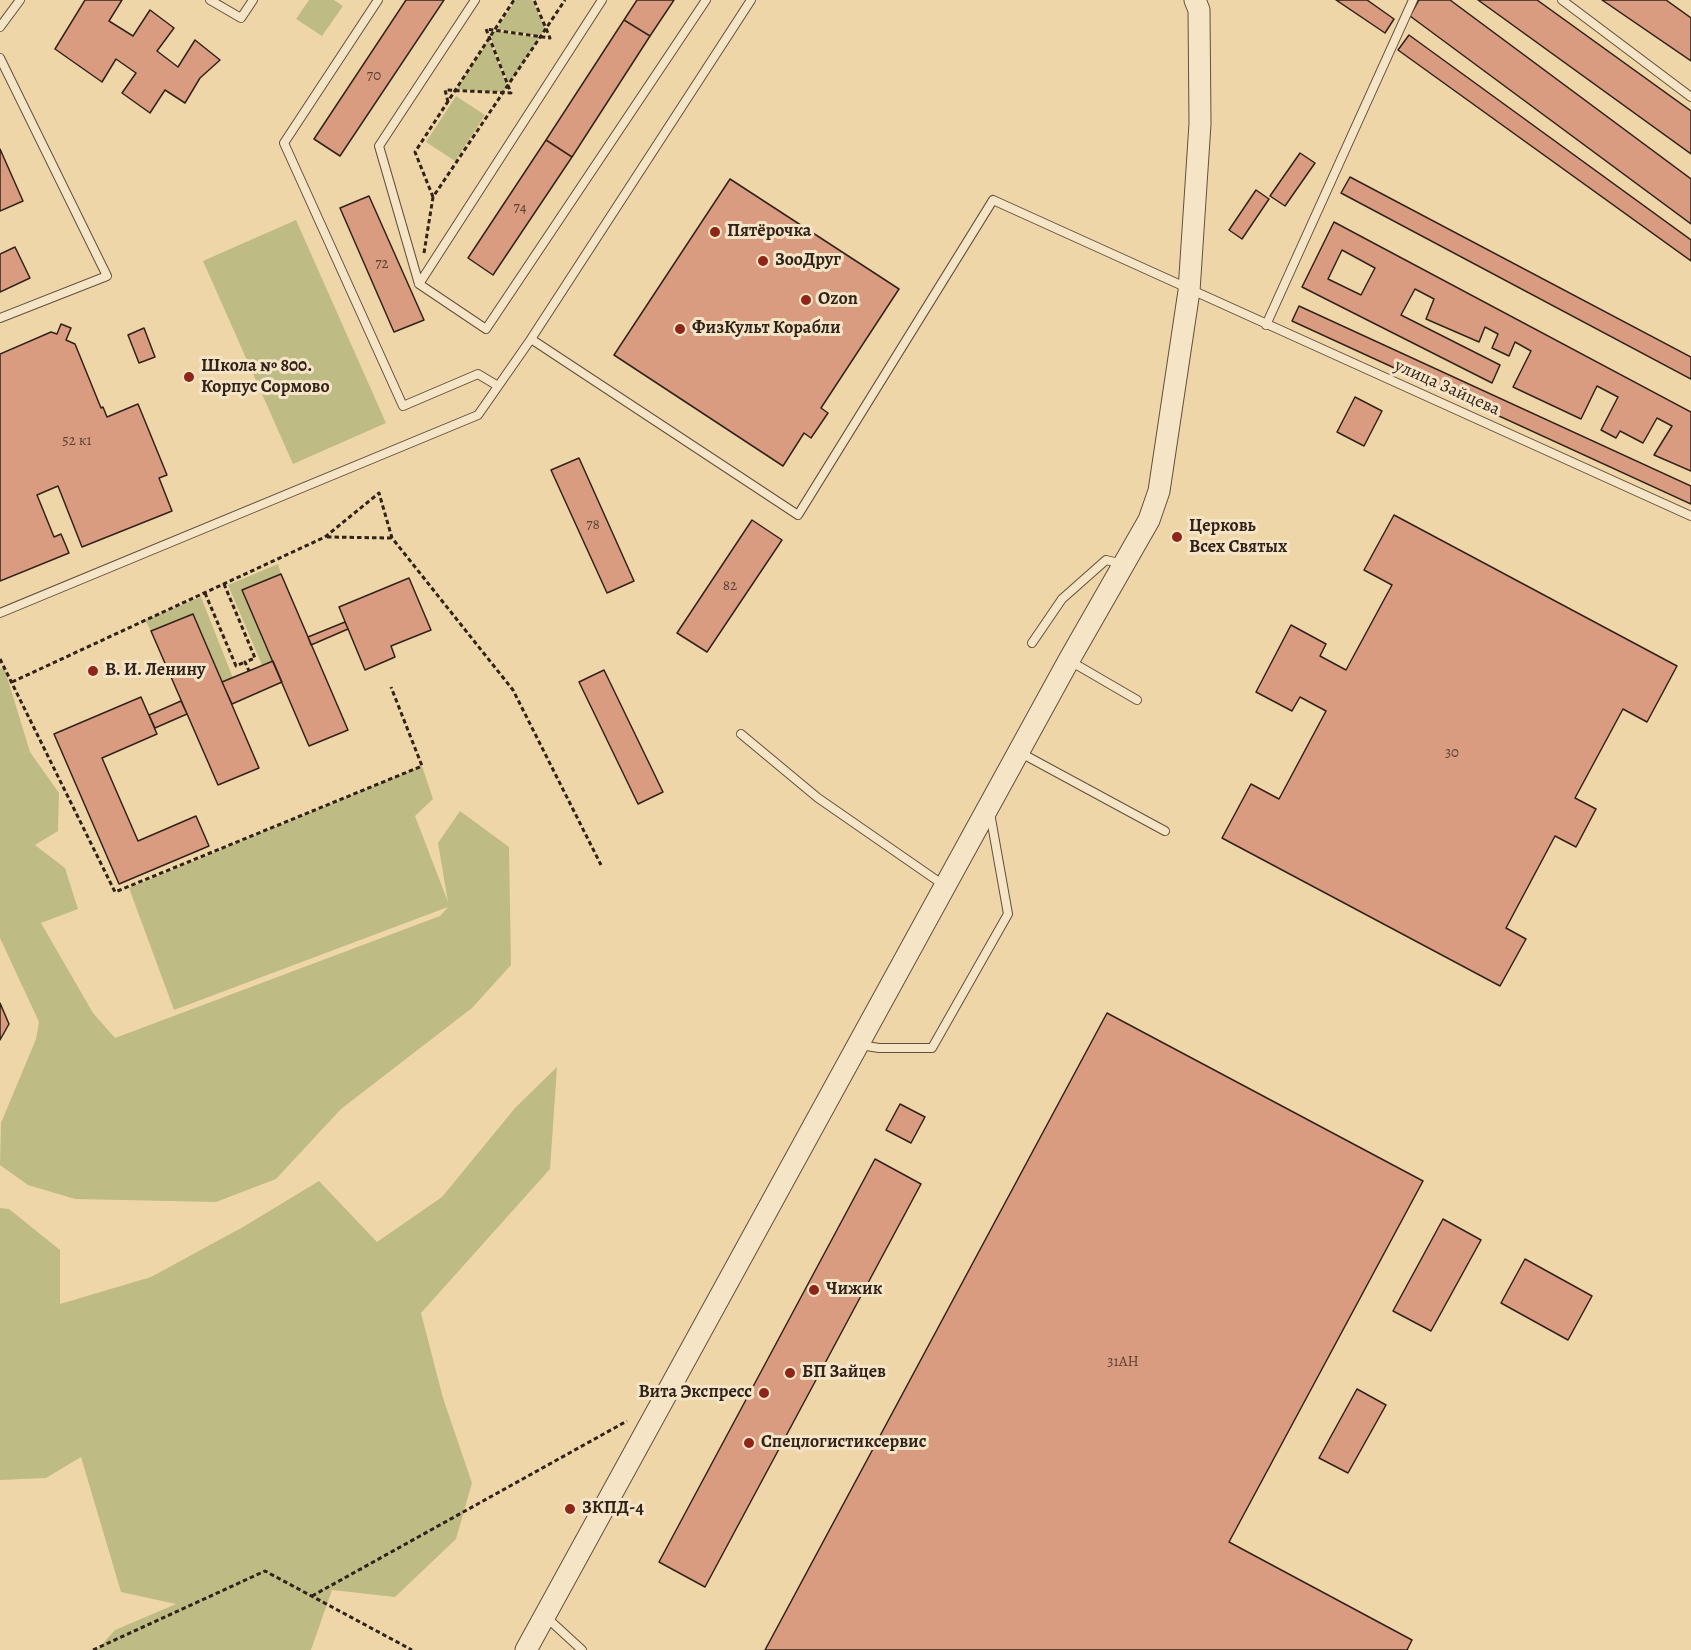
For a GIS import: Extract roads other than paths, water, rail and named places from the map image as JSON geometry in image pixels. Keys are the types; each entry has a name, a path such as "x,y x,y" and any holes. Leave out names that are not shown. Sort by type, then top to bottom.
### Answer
{"street":[{"path":"526,1650 1069,660 1149,520 1159,491 1189,291 1200,124 1199,10 1195,0"}],"lane":[{"path":"0,27 20,0"},
{"path":"210,0 241,18 253,0"},
{"path":"378,0 284,143 403,406 478,374 498,386"},
{"path":"475,0 379,146 419,284 486,329 706,0"},
{"path":"419,284 602,0"},
{"path":"0,613 436,435 478,415 531,339 751,0"},
{"path":"1266,325 1413,0"},
{"path":"1562,0 1691,96"},
{"path":"0,58 107,276 0,318"},
{"name":"улица Зайцева","path":"531,339 798,515 993,200 1189,291 1691,516"},
{"path":"1032,643 1062,599 1106,560 1124,564"},
{"path":"1069,660 1137,700"},
{"path":"741,734 818,798 945,886"},
{"path":"1019,752 1165,831"},
{"path":"860,1044 879,1048 932,1048 1008,914 989,807"},
{"path":"544,1616 582,1650"}],"place":[{"name":"Пятёрочка","path":"715,232"},
{"name":"ЗооДруг","path":"763,261"},
{"name":"Ozon","path":"806,300"},
{"name":"ФизКульт Корабли","path":"680,329"},
{"name":"Школа № 800. Корпус Сормово","path":"189,377"},
{"name":"Церковь Всех Святых","path":"1177,537"},
{"name":"В. И. Ленину","path":"93,671"},
{"name":"Чижик","path":"814,1290"},
{"name":"БП Зайцев","path":"790,1373"},
{"name":"Вита Экспресс","path":"764,1393"},
{"name":"Спецлогистиксервис","path":"749,1443"},
{"name":"ЗКПД-4","path":"570,1509"}]}
